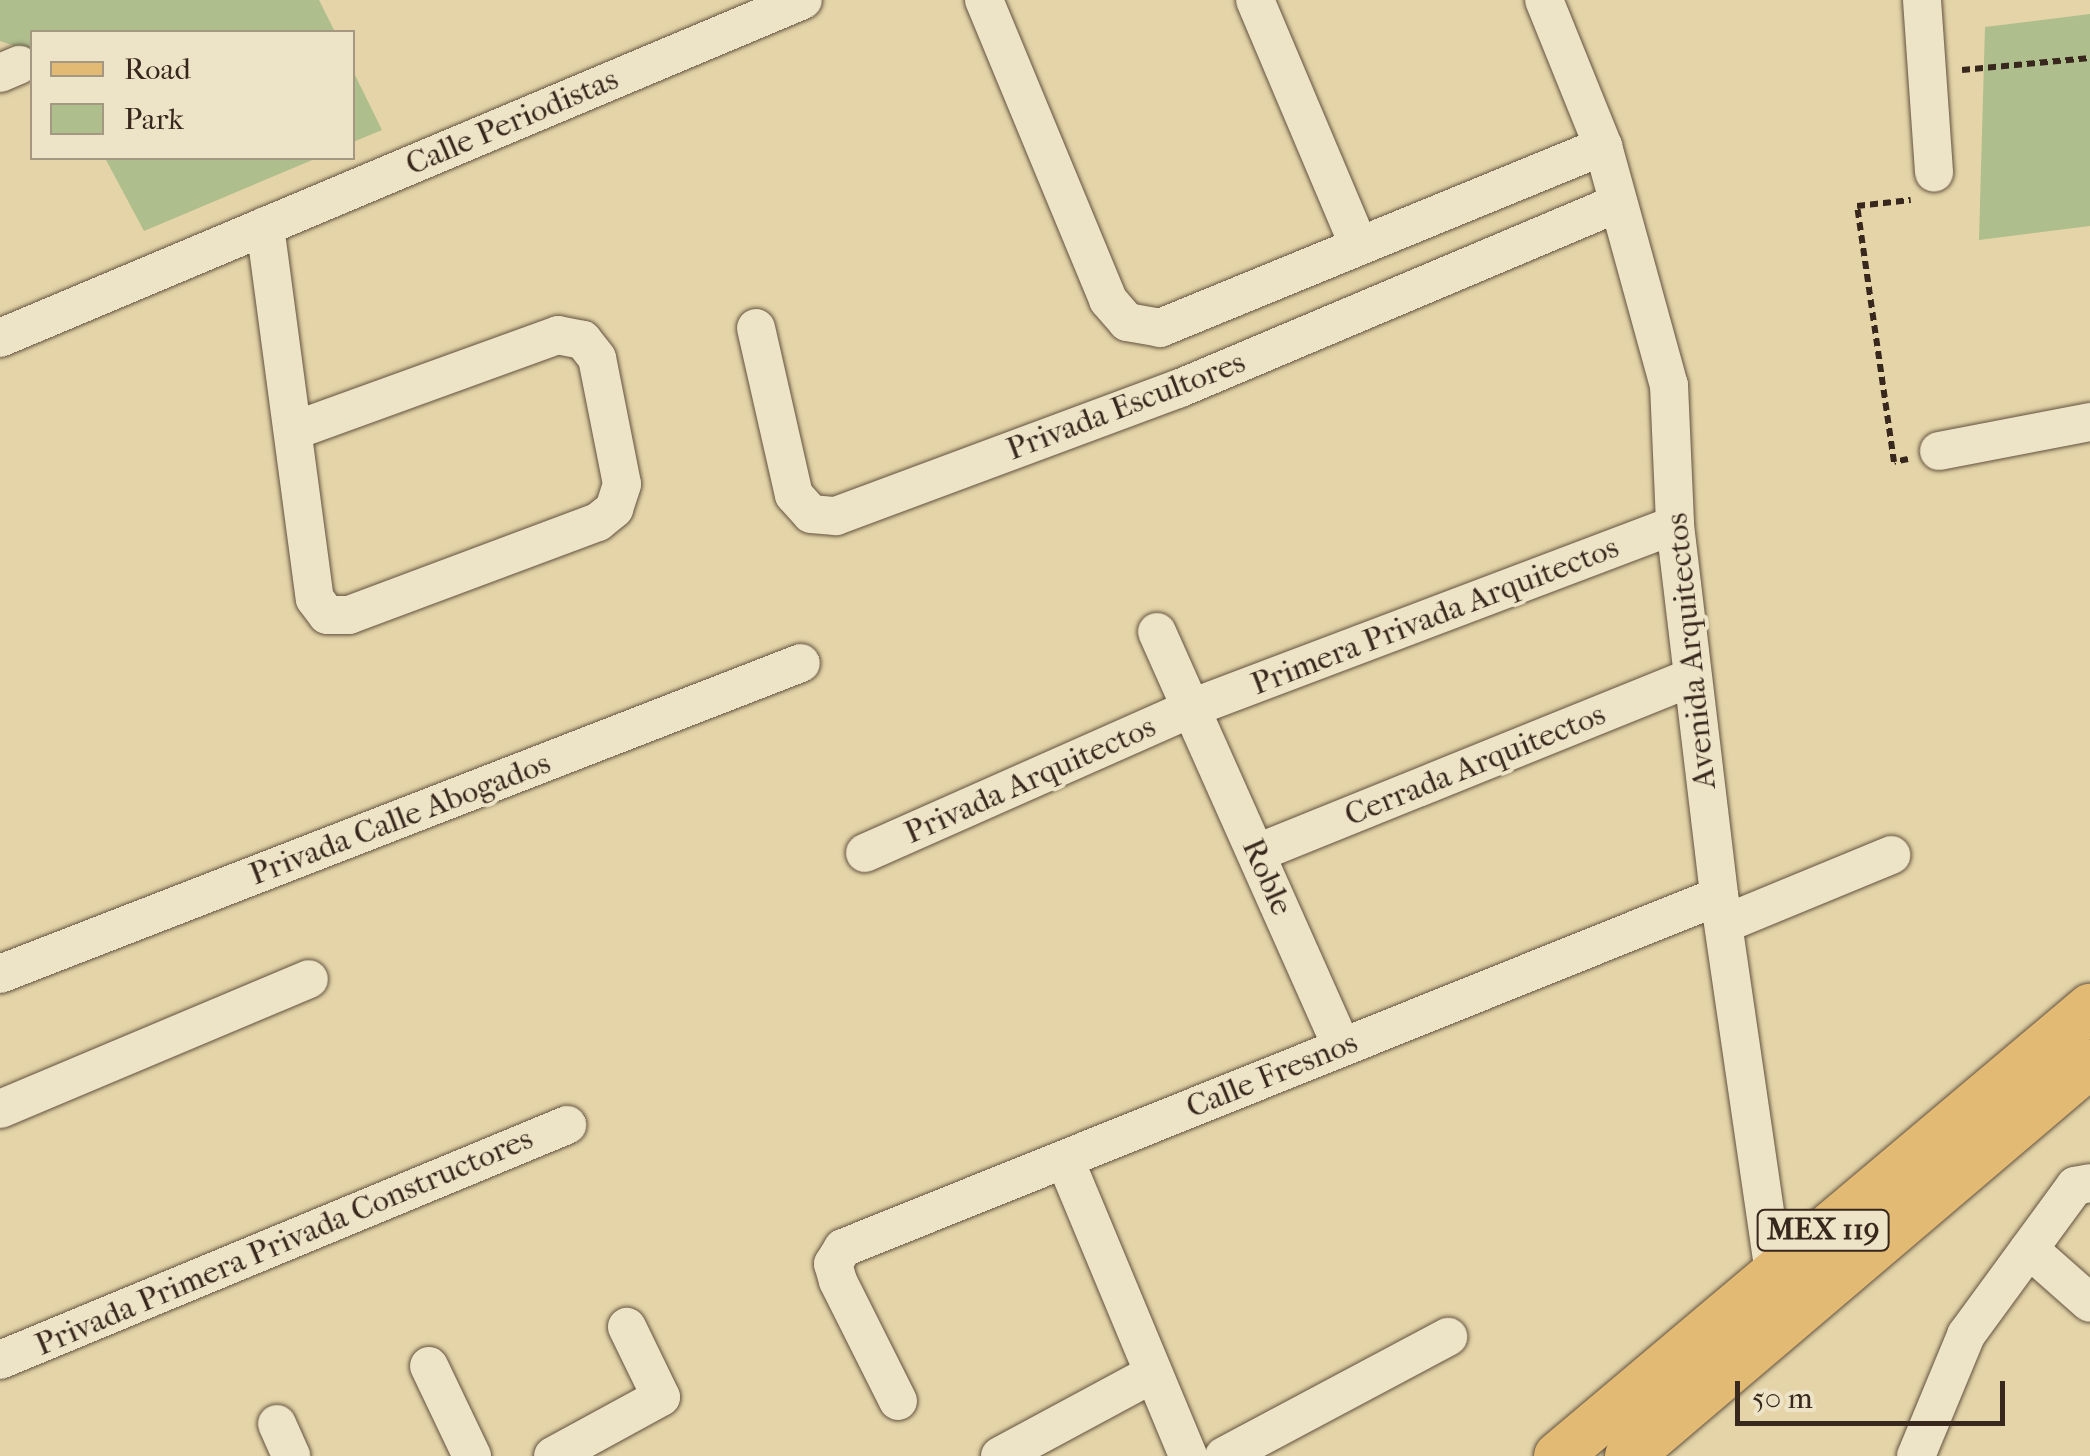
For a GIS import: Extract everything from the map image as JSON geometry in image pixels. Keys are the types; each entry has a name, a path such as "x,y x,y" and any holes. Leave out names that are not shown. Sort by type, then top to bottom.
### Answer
{"main road":[{"name":"MEX 119","path":"1629,1456 1785,1292 2090,1008"},
{"name":"MEX 119","path":"1558,1456 2090,1064"}],"street":[{"name":"Calle Periodistas","path":"0,338 803,0"},
{"name":"Privada Escultores","path":"984,0 1108,300 1127,322 1160,328 1603,146"},
{"path":"1256,0 1360,246"},
{"name":"Avenida Arquitectos","path":"1544,0 1603,146 1669,386 1675,525 1722,910 1785,1292"},
{"path":"1922,0 1925,187"},
{"name":"Privada Escultores","path":"756,328 794,495 811,514 836,516 1178,389 1618,203"},
{"path":"265,226 315,599 327,615 349,616 598,522 614,509 622,484 597,358 583,340 558,335 295,430"},
{"path":"1939,452 2090,422"},
{"name":"Primera Privada Arquitectos","path":"1194,706 1675,525"},
{"name":"Roble","path":"1157,632 1194,706 1342,1047"},
{"name":"Privada Calle Abogados","path":"0,974 801,663"},
{"name":"Cerrada Arquitectos","path":"1257,854 1693,677"},
{"name":"Privada Arquitectos","path":"865,853 1194,706"},
{"name":"Calle Fresnos","path":"898,1401 833,1264 843,1248 1342,1047 1722,910 1890,855"},
{"path":"0,1109 309,979"},
{"name":"Privada Primera Privada Constructores","path":"0,1360 567,1125"},
{"path":"1066,1160 1188,1456"},
{"path":"1916,1456 1966,1335 2075,1186 2090,1183"},
{"path":"2029,1249 2090,1303"},
{"path":"553,1456 661,1398 627,1327"},
{"path":"1224,1456 1448,1338"},
{"path":"429,1366 472,1456"},
{"path":"1000,1456 1152,1374"}],"path":[{"path":"1924,74 2090,58"},
{"path":"1894,462 1857,206 1925,187"}],"green space":[{"path":"0,0 319,0 334,30 30,30 30,51 0,41"},
{"path":"2090,14 2090,226 1979,240 1985,27"},
{"path":"355,75 382,130 355,141"},
{"path":"106,160 312,160 144,231"}]}
